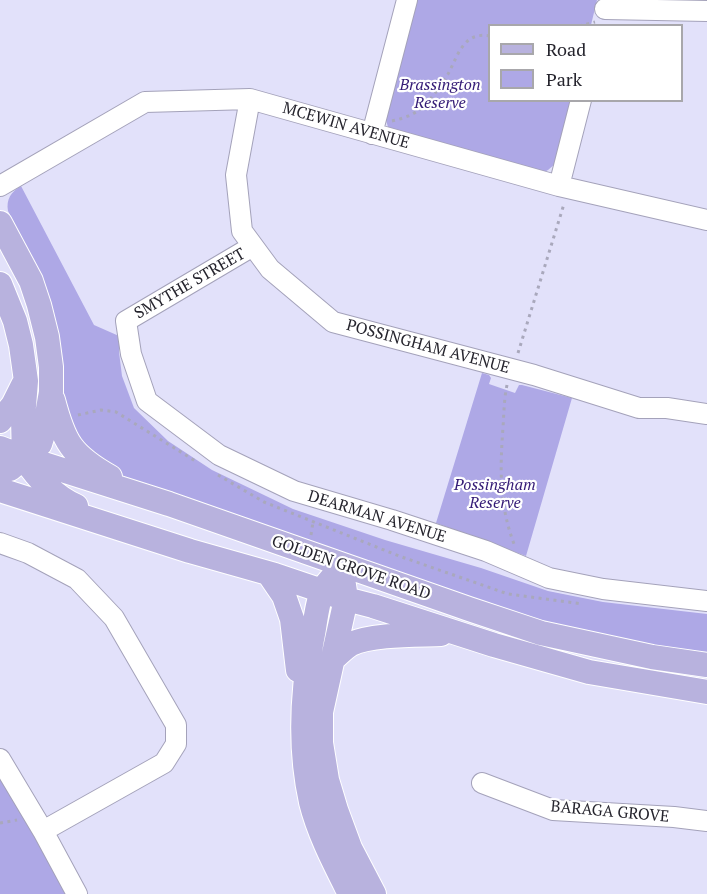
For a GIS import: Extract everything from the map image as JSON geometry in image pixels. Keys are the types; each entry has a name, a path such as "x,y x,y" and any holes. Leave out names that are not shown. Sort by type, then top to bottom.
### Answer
{"main road":[{"path":"0,224 31,281 47,337 51,367 51,392 40,444 10,469 0,470"},
{"path":"2,295 15,321 26,381 24,458 30,468 56,494 71,504 137,534"},
{"path":"0,421 13,405 26,381"},
{"path":"51,392 64,437 71,448 92,467 146,497"},
{"name":"GOLDEN GROVE ROAD","path":"0,448 541,633 652,657 707,665"},
{"name":"GOLDEN GROVE ROAD","path":"0,490 190,551 589,672 707,693"},
{"path":"341,565 322,591 306,676 303,744 311,803 325,841 350,894"},
{"path":"341,565 346,599 321,712 321,743 327,780 350,848 374,894"},
{"path":"269,574 284,596 292,619 303,711"},
{"path":"333,659 352,644 367,639 456,633"}],"street":[{"path":"374,126 407,0"},
{"path":"604,14 707,11"},
{"name":"MCEWIN AVENUE","path":"0,186 145,102 250,99 374,126 564,187 707,220"},
{"name":"POSSINGHAM AVENUE","path":"250,99 236,174 242,231 270,269 333,322 512,369 639,408 667,408 707,414"},
{"path":"564,187 581,102"},
{"name":"SMYTHE STREET","path":"126,321 253,246"},
{"name":"DEARMAN AVENUE","path":"126,321 131,354 147,401 219,455 294,491 486,551 549,578 603,589 707,601"},
{"path":"0,543 28,553 76,579 114,618 176,725 176,744 164,763 43,831"},
{"path":"0,759 77,894"},
{"name":"BARAGA GROVE","path":"482,783 553,810 674,817 707,822"}],"path":[{"path":"584,24 604,14"},
{"path":"374,126 412,116 425,106 449,72 460,48 471,38 488,36"},
{"path":"515,547 502,502 503,408 564,187"},
{"path":"311,537 313,522"}],"green space":[{"name":"Brassington Reserve","path":"414,0 597,0 591,24 488,24 488,102 572,102 555,164 541,174 395,133 388,127 385,117"},
{"path":"21,186 94,325 119,336 122,376 134,408 168,441 212,470 293,509 385,540 481,568 548,591 603,602 707,614 707,657 546,625 158,492 95,467 63,418 58,332 53,310 27,248 8,211 10,196"},
{"name":"Possingham Reserve","path":"482,373 491,378 489,384 515,393 519,385 522,385 572,398 526,556 436,523"},
{"path":"0,760 76,894 0,894"}]}
